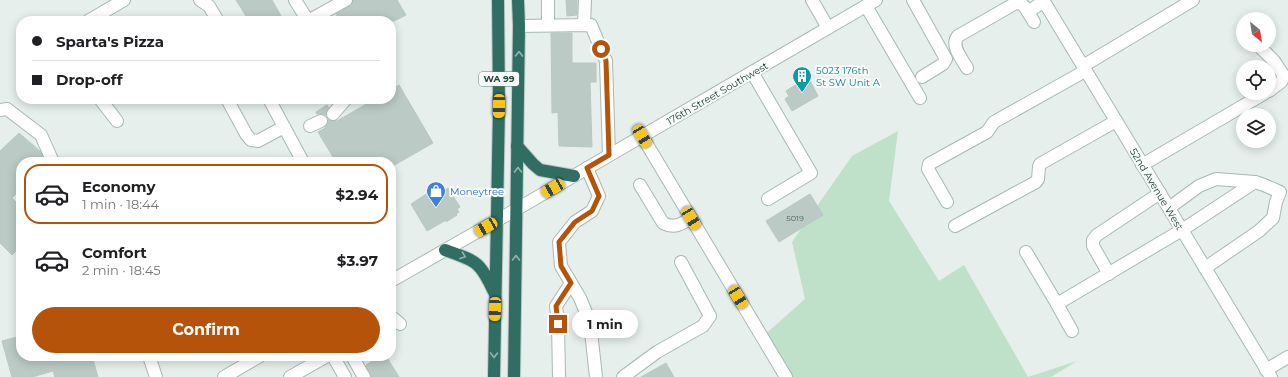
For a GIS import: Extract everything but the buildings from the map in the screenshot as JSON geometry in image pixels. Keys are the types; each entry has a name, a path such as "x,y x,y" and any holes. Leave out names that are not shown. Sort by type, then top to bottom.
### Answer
{"highway":[{"name":"WA 99","path":"494,377 499,106 498,0"},
{"name":"WA 99","path":"514,377 518,146 518,0"},
{"path":"518,146 540,170 574,176"},
{"path":"445,250 469,258 479,266 486,274 496,297"}],"street":[{"path":"97,16 124,0"},
{"path":"200,0 209,6 215,16"},
{"path":"295,0 305,16"},
{"path":"317,16 346,0"},
{"path":"548,0 548,24"},
{"path":"584,25 585,0"},
{"path":"812,0 828,28"},
{"name":"176th Street Southwest","path":"396,277 517,209 876,0"},
{"path":"913,0 946,59 943,64 922,77"},
{"path":"947,202 928,169 929,164 987,132 994,122 1193,0"},
{"path":"1028,12 1043,1"},
{"name":"52nd Avenue West","path":"1043,1 1268,373"},
{"path":"967,68 954,45 958,36 1018,3 1023,4 1034,22"},
{"path":"866,6 920,98"},
{"path":"519,26 548,24 591,25 606,61 609,155"},
{"path":"1265,52 1273,60"},
{"path":"1276,64 1284,76 1281,82 1276,85"},
{"path":"752,72 811,173 768,199"},
{"path":"1142,165 1253,100"},
{"path":"104,104 117,121"},
{"path":"229,104 251,140 258,141 284,127"},
{"path":"272,104 300,157"},
{"path":"332,114 341,104"},
{"path":"0,110 7,109 41,135 51,157"},
{"path":"955,226 1036,182 1038,179 1040,164 1116,121"},
{"path":"642,136 786,377"},
{"path":"587,168 599,196 592,211 575,222 559,242 561,266 580,298 590,322 596,377"},
{"path":"1169,208 1199,186 1216,179 1255,182 1284,189 1276,202 1273,218 1259,232 1205,268"},
{"path":"1057,304 1182,230 1255,182"},
{"path":"640,185 663,223 669,226 676,226 691,218"},
{"path":"1109,274 1093,246 1092,240 1097,235 1160,194"},
{"path":"1026,252 1072,331"},
{"path":"623,377 657,352 703,326 710,316 681,262"},
{"path":"558,377 558,324 556,306 571,283"},
{"path":"1268,373 1288,357"},
{"path":"151,361 156,377"},
{"path":"224,377 251,361"},
{"path":"290,377 318,361"},
{"path":"336,361 345,377"},
{"path":"355,361 364,377"}],"green space":[{"path":"898,131 889,201 939,281 964,265 1028,377 789,377 762,337 805,299 792,242 852,156"},
{"path":"1077,361 1051,377 1028,377"}],"place":[{"name":"5023 176th St SW Unit A","path":"802,93"},
{"name":"Moneytree","path":"436,208"}],"route":[{"path":"558,324 556,306 571,283 561,266 559,242 575,222 592,211 599,196 587,168 609,155 606,61 601,49"}]}
